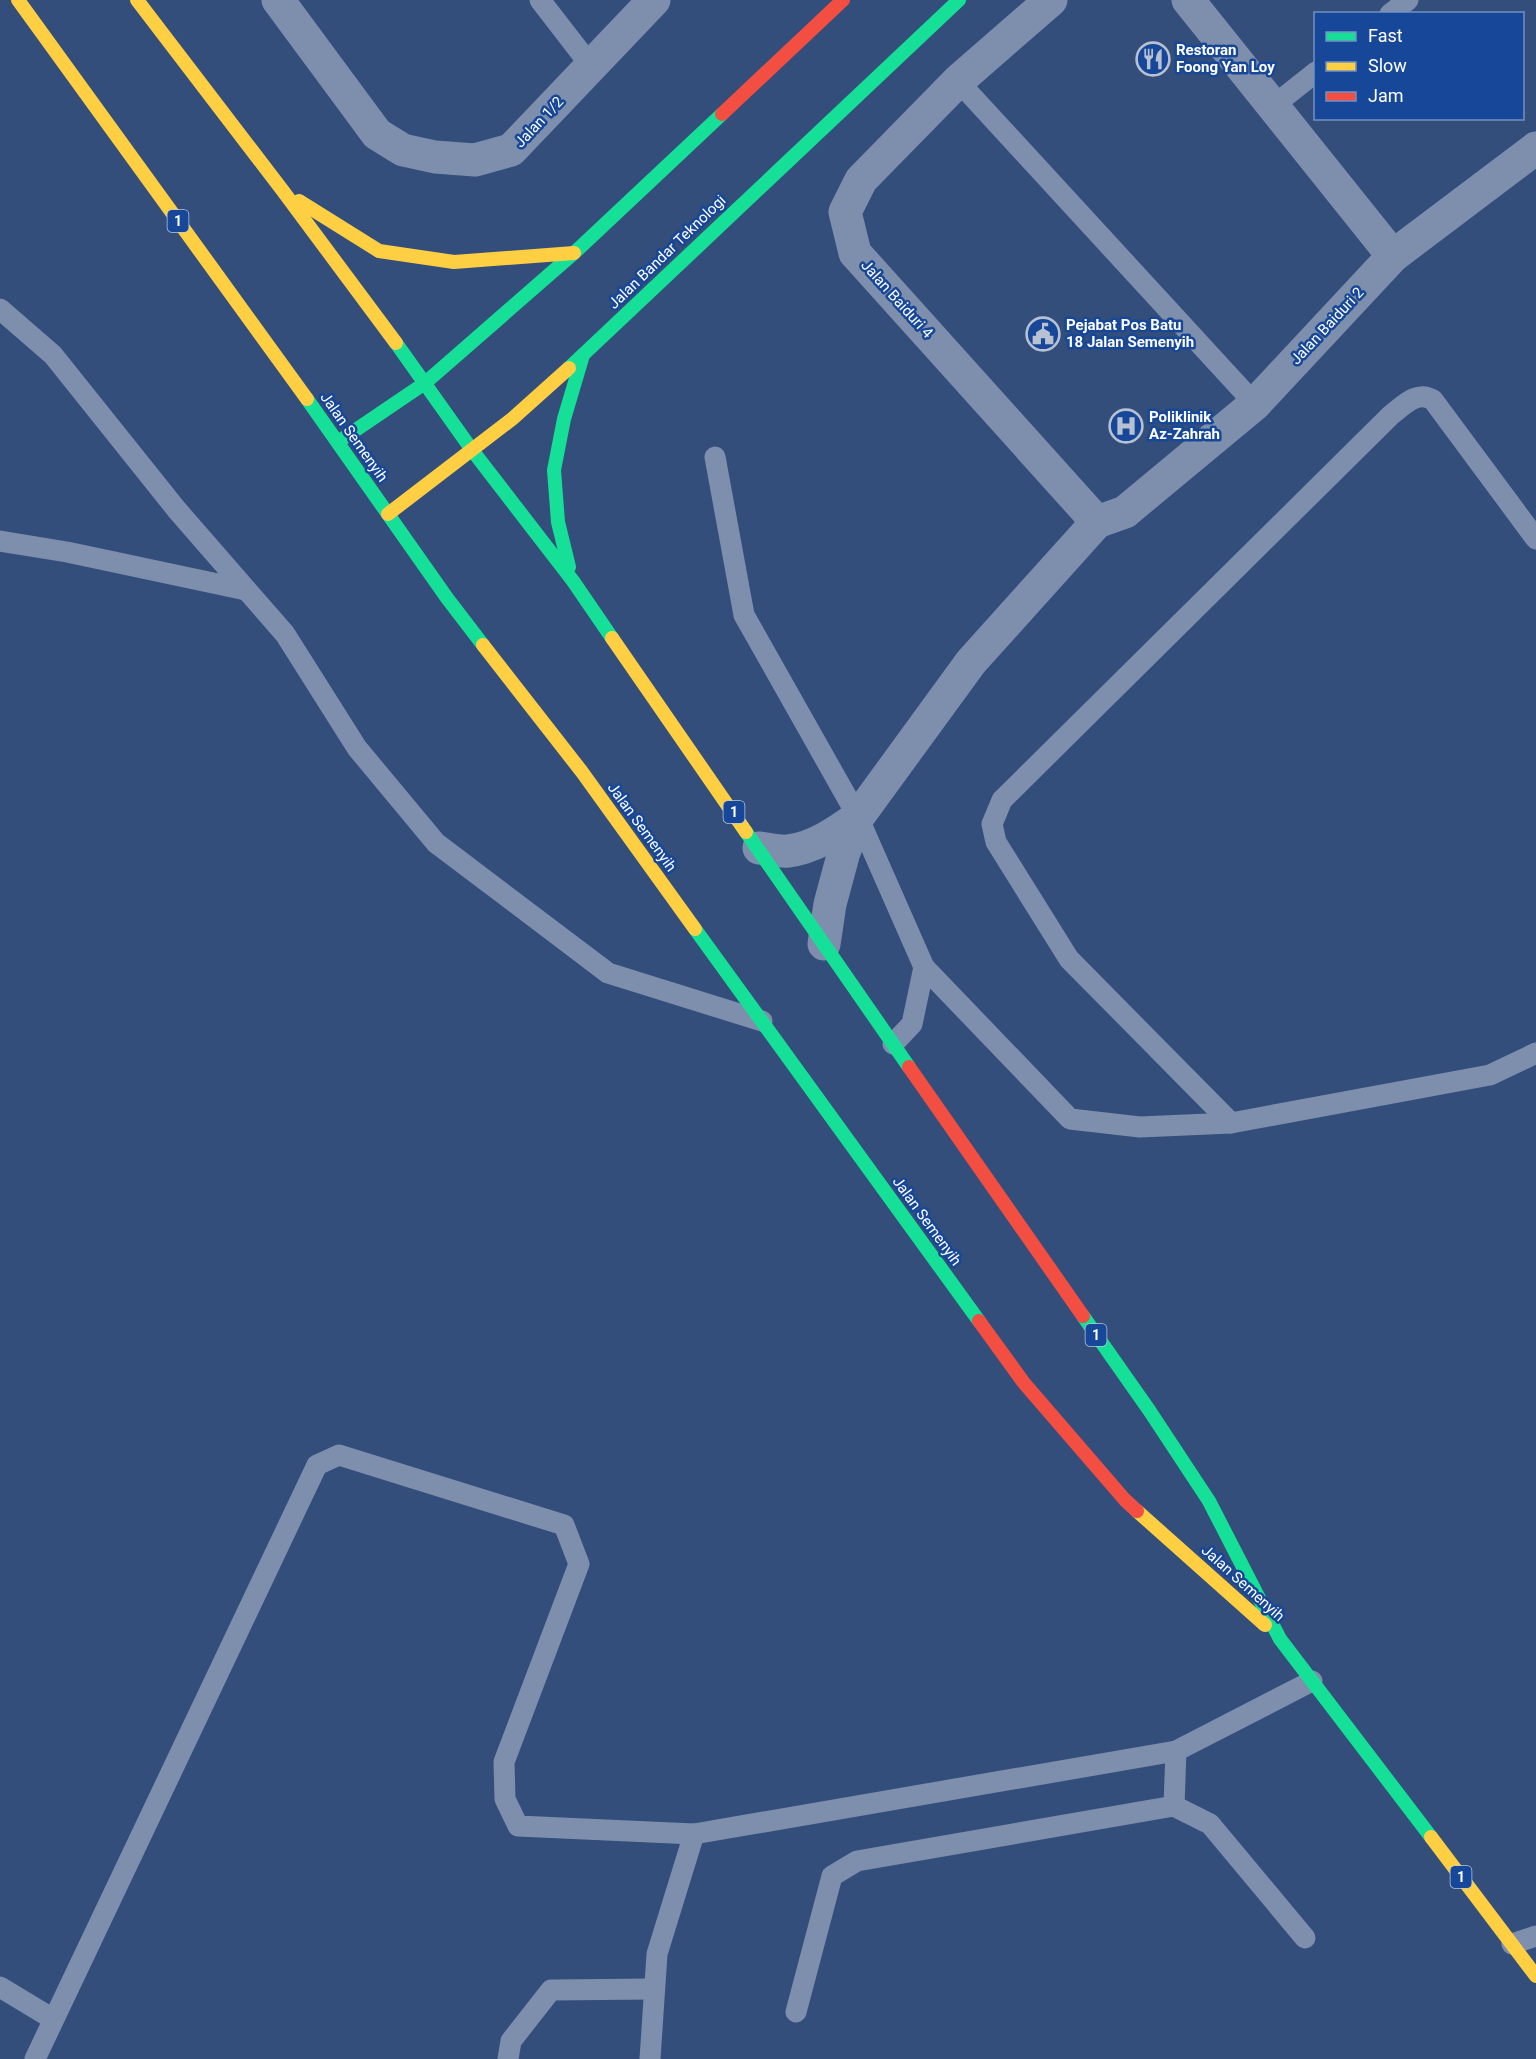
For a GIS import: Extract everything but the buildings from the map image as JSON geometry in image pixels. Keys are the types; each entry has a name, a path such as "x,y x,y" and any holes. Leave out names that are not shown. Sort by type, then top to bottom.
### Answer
{"main road":[{"name":"Jalan Semenyih","path":"18,0 338,442 447,598 582,772 1024,1383 1125,1500 1280,1639"},
{"name":"Jalan Semenyih","path":"137,0 283,190 472,450 573,581 1149,1410 1209,1501 1280,1639 1536,1976"},
{"path":"338,442 425,384 574,253 843,0"},
{"name":"Jalan Bandar Teknologi","path":"388,514 512,419 583,355 959,0"},
{"path":"283,190 379,251 454,262 574,253"},
{"path":"573,581 558,522 554,470 564,419 583,355"}],"street":[{"name":"Jalan 1/2","path":"278,0 377,134 403,150 435,157 475,160 512,150 654,0"},
{"name":"Jalan Baiduri 4","path":"1051,0 958,81 861,180 845,212 855,253 1111,517"},
{"path":"1188,0 1393,256"},
{"name":"Jalan Baiduri 2","path":"858,817 971,662 1111,517 1255,404 1393,256 1536,148"},
{"path":"759,848 787,851 813,844 834,834 858,817"},
{"path":"824,944 830,904 844,852 858,817"}],"lane":[{"path":"540,0 591,66"},
{"path":"1393,12 1408,0"},
{"path":"1273,106 1314,74"},
{"path":"958,81 1255,404"},
{"path":"0,309 53,355 177,510 285,634 357,748 436,843 608,973 762,1021"},
{"path":"1231,1123 1069,959 996,842 992,824 1002,800 1391,415 1415,397 1426,396 1433,400 1536,539"},
{"path":"715,457 744,615 858,817 924,967 1071,1119 1140,1127 1231,1123 1490,1075 1536,1053"},
{"path":"0,541 79,554 246,590"},
{"path":"893,1044 912,1024 924,967"},
{"path":"35,2059 317,1465 339,1455 564,1525 579,1564 504,1762 505,1799 518,1826 694,1834 1176,1751 1312,1681"},
{"path":"1174,1806 1176,1751"},
{"path":"796,2012 832,1876 857,1861 1174,1806 1210,1824 1305,1938"},
{"path":"650,2059 657,1954 694,1834"},
{"path":"1512,1944 1536,1936"},
{"path":"0,1987 53,2019"},
{"path":"508,2059 511,2041 551,1990 653,1989"}],"traffic: fast":[{"path":"569,368 959,0"},
{"path":"338,442 425,383 574,253 722,114"},
{"path":"396,343 472,450 573,581 612,638"},
{"path":"569,567 558,522 554,470 564,419 583,355"},
{"path":"307,399 447,598 483,645"},
{"path":"746,832 909,1067"},
{"path":"695,929 979,1321"},
{"path":"1083,1316 1209,1501 1280,1639 1431,1837"}],"traffic: slow":[{"path":"18,0 307,399"},
{"path":"137,0 396,343"},
{"path":"299,201 379,251 454,262 574,253"},
{"path":"388,514 512,419 569,368"},
{"path":"612,638 746,832"},
{"path":"483,645 582,772 695,929"},
{"path":"1137,1511 1265,1625"},
{"path":"1431,1837 1536,1976"}],"traffic: jam":[{"path":"722,114 843,0"},
{"path":"909,1067 1083,1316"},
{"path":"979,1321 1024,1383 1137,1511"}],"place":[{"name":"Restoran Foong Yan Loy","path":"1153,59"},
{"name":"Pejabat Pos Batu 18 Jalan Semenyih","path":"1043,334"},
{"name":"Poliklinik Az-Zahrah","path":"1126,426"}]}
